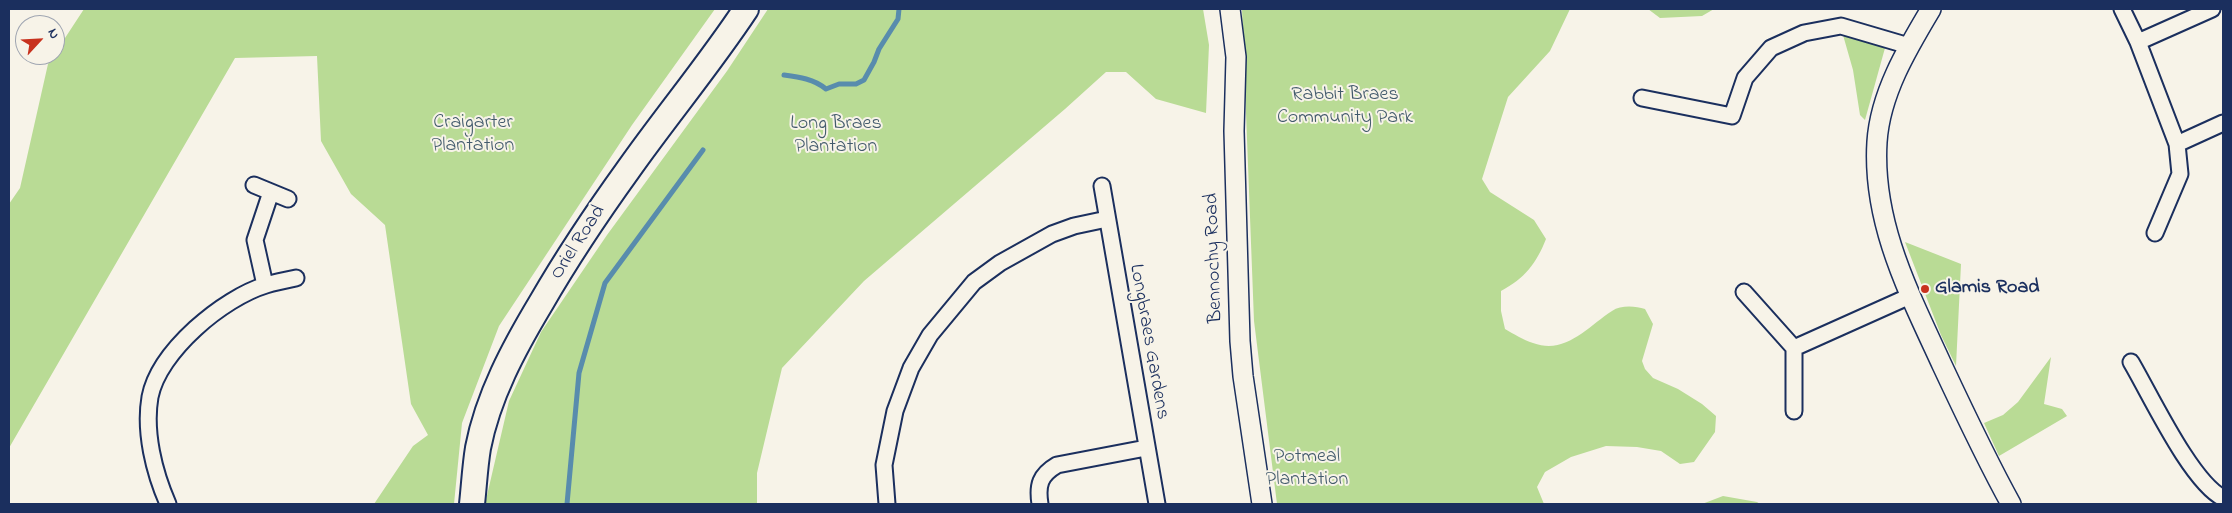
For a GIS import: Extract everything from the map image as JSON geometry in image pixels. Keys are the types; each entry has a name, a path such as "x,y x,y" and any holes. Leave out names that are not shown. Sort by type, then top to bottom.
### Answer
{"main road":[{"name":"Oriel Road","path":"472,504 478,448 489,409 525,327 622,178 705,69 746,9"}],"street":[{"name":"Bennochy Road","path":"1230,9 1236,57 1234,141 1240,341 1243,376 1262,504"},
{"path":"1931,9 1909,46 1885,103 1877,148 1884,227 1910,296 1983,451 2011,504"},
{"path":"2122,9 2138,42 2177,144 2180,174 2155,233"},
{"path":"2138,42 2212,9"},
{"path":"1642,98 1732,116 1745,78 1771,48 1804,33 1841,26 1909,46"},
{"path":"2177,144 2223,123"},
{"path":"254,186 288,199"},
{"name":"Longbraes Gardens","path":"1102,186 1157,504"},
{"path":"265,285 255,240 271,192"},
{"path":"887,504 884,465 895,411 911,368 930,335 974,282 1000,263 1052,234 1074,226 1107,219"},
{"path":"168,504 157,480 149,435 150,396 165,361 203,321 265,285 296,278"},
{"path":"1744,292 1794,348 1794,411"},
{"path":"1794,348 1910,296"},
{"path":"2131,362 2193,470 2213,493 2223,498"},
{"path":"1040,504 1038,490 1045,472 1057,465 1146,448"}],"green space":[{"name":"Craigarter Plantation","path":"84,9 715,9 632,125 499,326 462,423 454,504 374,504 413,446 428,435 411,404 385,225 351,194 321,141 317,56 235,58 9,448 9,204 20,188 48,65 65,65 65,38"},
{"name":"Long Braes Plantation","path":"768,9 1203,9 1209,45 1206,113 1156,99 1126,72 1106,72 864,281 782,368 757,473 757,504 485,504 509,401 541,332 607,235 727,71"},
{"path":"1242,9 1570,9 1550,51 1508,97 1482,179 1490,192 1534,220 1546,239 1529,270 1517,281 1501,291 1501,311 1505,329 1533,343 1545,346 1556,345 1575,338 1616,309 1637,307 1645,309 1653,324 1642,361 1645,369 1653,378 1678,389 1702,404 1716,416 1715,432 1694,462 1680,464 1661,451 1637,447 1606,446 1571,457 1545,472 1537,487 1544,504 1277,504 1254,321"},
{"path":"1648,9 1714,9 1702,16 1660,18"},
{"path":"1843,35 1870,40 1885,48 1865,120 1860,115 1853,70"},
{"path":"1905,242 1961,264 1956,366 1941,335"},
{"path":"2051,357 2044,404 2062,409 2067,416 1999,456 1984,423 2003,415 2018,402"},
{"path":"1723,496 1757,502 1760,504 1702,504"}],"waterway":[{"path":"784,75 811,81 826,89 839,84 856,84 864,80 879,49 898,19 899,9"},
{"path":"567,504 579,373 605,283 703,150"}],"place":[{"name":"Glamis Road","path":"1925,289"}],"park label":[{"name":"Rabbit Braes Community Park","path":"1345,108"},
{"name":"Potmeal Plantation","path":"1307,470"}]}
